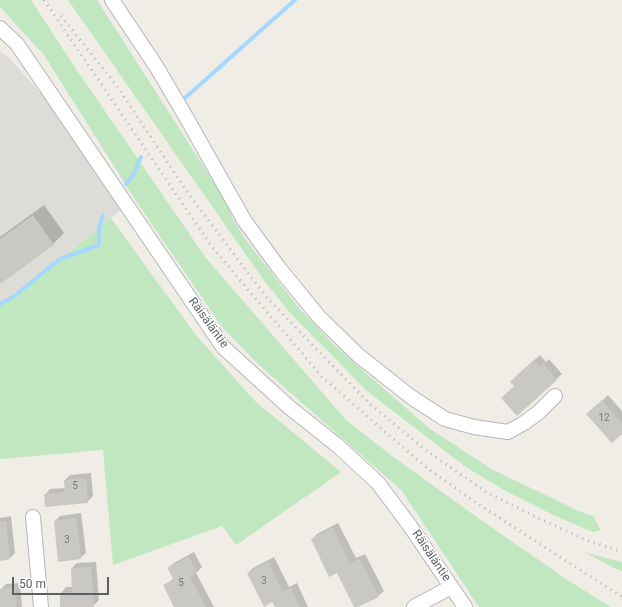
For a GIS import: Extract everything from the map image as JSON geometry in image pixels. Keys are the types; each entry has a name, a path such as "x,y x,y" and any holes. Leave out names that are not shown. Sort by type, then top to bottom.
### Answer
{"street":[{"path":"112,0 156,66 244,220 279,268 319,317 358,355 411,397 445,419 474,427 508,432 539,412 555,396"},
{"name":"Räisäläntie","path":"0,28 17,44 224,347 289,407 338,446 378,482 465,607"},
{"path":"34,517 41,607"},
{"path":"414,607 451,587"}],"shaded area":[{"path":"0,51 8,57 85,142 127,205 13,297 0,304"}],"green space":[{"path":"0,0 31,0 76,69 206,258 346,420 392,456 478,518 569,581 611,607 479,607 402,491 259,365 222,327 134,198 44,55 0,7"},
{"path":"68,0 97,0 230,208 232,217 245,239 298,307 334,345 430,429 493,470 581,512 593,516 601,530 593,532 553,515 506,491 467,468 367,391 292,315 265,282"},
{"path":"111,218 195,334 256,402 341,472 236,545 222,526 113,565 103,450 0,459 0,304 13,297"},
{"path":"584,552 622,562 622,572"}],"building":[{"path":"33,215 54,245 0,284 0,239"},
{"path":"534,360 540,366 543,364 557,380 517,416 501,398 514,386 510,382"},
{"path":"602,400 622,423 622,434 612,443 586,414"},
{"path":"86,478 88,503 45,507 44,494 65,492 64,480"},
{"path":"76,518 81,559 58,562 54,521"},
{"path":"6,521 10,559 0,561 0,522"},
{"path":"333,528 350,563 360,559 379,597 358,607 354,607 337,573 329,577 311,539"},
{"path":"189,557 197,573 190,577 206,607 174,607 163,585 174,580 167,568"},
{"path":"268,562 283,592 291,588 300,607 275,607 272,602 264,607 247,573"},
{"path":"91,567 94,607 60,607 60,593 72,592 71,568"},
{"path":"15,588 16,607 0,607 0,589"}],"waterway":[{"path":"185,98 295,0"},
{"path":"126,184 133,175 141,157"},
{"path":"0,304 13,297 60,259 99,245 99,228 103,215"}],"railway":[{"path":"44,0 212,247 322,377 427,468 475,502 622,597"},
{"path":"61,16 117,86 190,196 267,298 369,403 424,449 486,492 584,539 622,552"}]}
